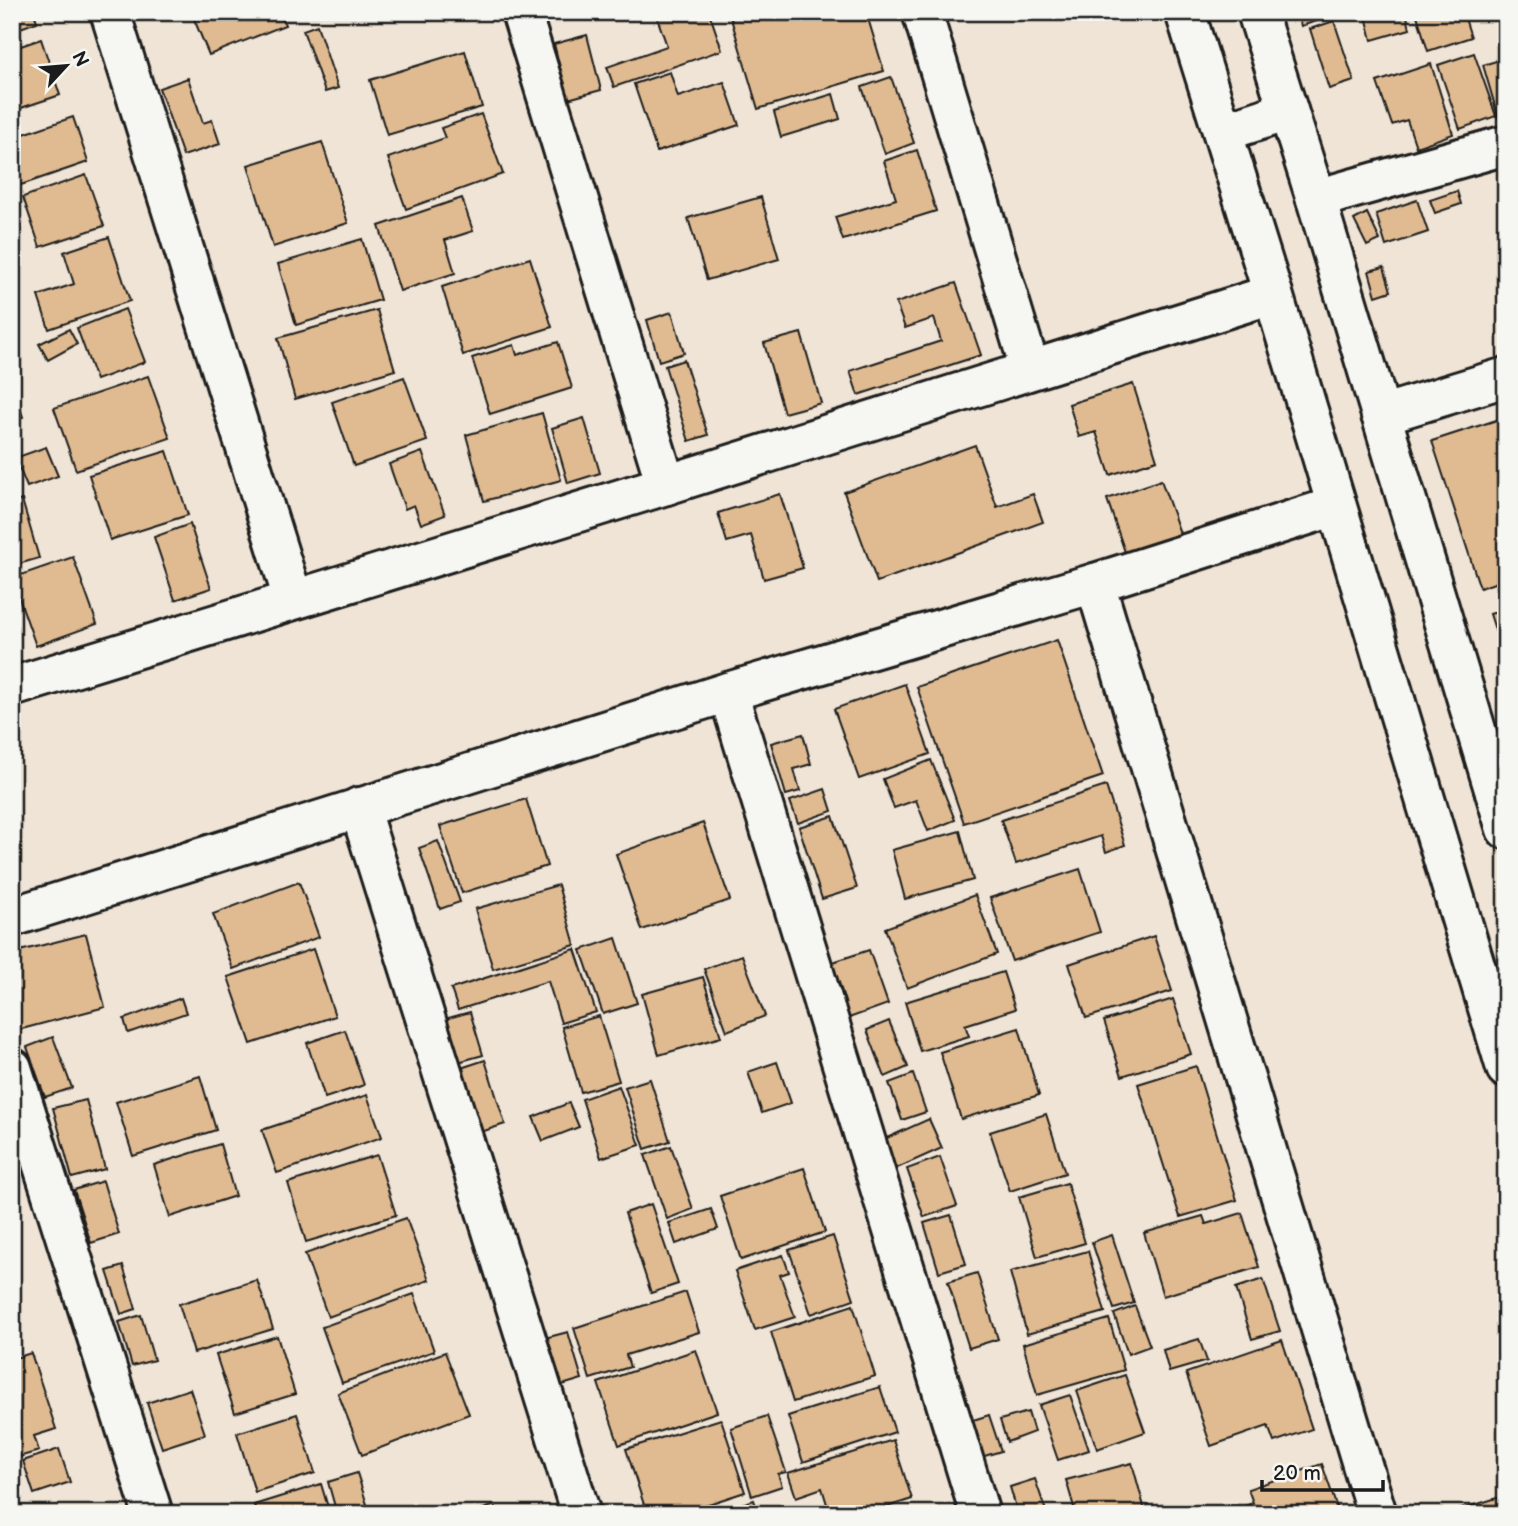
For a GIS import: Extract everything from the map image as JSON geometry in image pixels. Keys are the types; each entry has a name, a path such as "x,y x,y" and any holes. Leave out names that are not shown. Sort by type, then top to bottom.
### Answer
{"street":[{"path":"110,12 293,599"},
{"path":"521,12 666,485"},
{"path":"922,12 1030,369"},
{"path":"1185,12 1273,294 1506,1068"},
{"path":"1257,12 1506,829"},
{"path":"1223,132 1288,111"},
{"path":"1316,199 1506,145"},
{"path":"12,687 1273,294"},
{"path":"1381,415 1506,377"},
{"path":"12,917 729,692 1095,583 1336,506"},
{"path":"1095,583 1377,1514"},
{"path":"729,692 980,1514"},
{"path":"359,807 580,1514"},
{"path":"12,1068 153,1514"}],"building":[{"path":"12,12 34,12 37,22 12,31"},
{"path":"191,12 280,12 285,25 209,55"},
{"path":"655,12 709,12 722,50 614,87 607,67 667,46"},
{"path":"729,12 866,12 884,71 758,109"},
{"path":"1297,12 1335,12 1336,15 1301,26"},
{"path":"1365,12 1406,12 1410,29 1372,40"},
{"path":"1416,12 1463,12 1471,37 1428,51"},
{"path":"1334,21 1354,81 1329,89 1310,29"},
{"path":"317,25 338,88 325,92 303,30"},
{"path":"587,35 601,90 568,99 554,44"},
{"path":"41,39 60,95 12,111 12,49"},
{"path":"465,51 482,107 387,135 370,80"},
{"path":"1474,53 1496,116 1460,129 1438,65"},
{"path":"1506,58 1506,122 1500,123 1483,65"},
{"path":"1431,64 1453,134 1416,147 1407,120 1392,125 1377,82"},
{"path":"670,72 678,97 724,82 739,125 657,152 634,84"},
{"path":"891,77 914,143 885,154 862,87"},
{"path":"188,78 203,123 212,120 220,144 183,156 159,88"},
{"path":"833,94 840,119 781,137 774,112"},
{"path":"481,114 503,174 406,209 388,158 445,138 441,128"},
{"path":"73,117 88,162 12,188 12,138"},
{"path":"322,142 348,223 273,247 248,165"},
{"path":"917,150 936,211 843,240 835,217 896,199 884,161"},
{"path":"86,175 104,226 40,247 23,197"},
{"path":"1457,191 1461,204 1435,213 1430,200"},
{"path":"761,197 779,259 707,280 688,218"},
{"path":"462,198 473,231 445,240 455,273 400,291 379,226"},
{"path":"1417,200 1428,232 1386,246 1376,214"},
{"path":"1367,213 1380,240 1367,246 1354,220"},
{"path":"109,237 130,301 49,329 38,296 74,284 64,252"},
{"path":"362,239 380,300 296,325 278,264"},
{"path":"530,258 552,327 463,355 442,287"},
{"path":"1384,267 1391,291 1376,296 1369,271"},
{"path":"956,283 981,355 858,395 850,371 941,341 934,318 905,328 896,303"},
{"path":"125,309 145,362 96,380 77,328"},
{"path":"377,310 395,370 295,399 278,338"},
{"path":"672,312 684,353 659,361 647,320"},
{"path":"69,329 77,344 48,360 39,344"},
{"path":"801,333 821,403 784,413 764,343"},
{"path":"558,342 572,388 490,414 472,358 514,345 517,355"},
{"path":"684,360 708,435 689,441 665,366"},
{"path":"148,376 170,438 76,470 54,408"},
{"path":"404,377 427,441 354,466 332,402"},
{"path":"12,384 23,417 12,421"},
{"path":"1133,384 1157,460 1110,475 1096,432 1079,437 1069,404"},
{"path":"542,413 561,480 484,501 466,435"},
{"path":"1506,417 1506,579 1480,588 1432,441"},
{"path":"584,418 600,473 568,483 552,428"},
{"path":"975,445 997,507 1033,494 1043,522 877,582 844,492"},
{"path":"46,447 58,476 27,487 15,458"},
{"path":"167,451 188,515 110,540 89,475"},
{"path":"422,452 445,515 421,524 414,505 405,509 389,464"},
{"path":"1161,480 1182,539 1127,558 1107,499"},
{"path":"780,494 803,568 764,579 751,535 727,542 718,513"},
{"path":"22,500 39,558 12,566 12,503"},
{"path":"190,524 211,588 175,600 154,537"},
{"path":"73,557 97,624 36,646 12,578"},
{"path":"1506,609 1506,664 1490,614"},
{"path":"1057,640 1103,776 964,823 917,687"},
{"path":"905,684 930,754 859,779 834,709"},
{"path":"803,734 811,764 794,769 800,791 786,795 771,743"},
{"path":"931,760 955,820 928,831 916,800 894,808 883,779"},
{"path":"1106,786 1125,845 1106,852 1101,836 1016,864 1001,820"},
{"path":"825,789 832,811 798,823 790,801"},
{"path":"526,799 547,866 462,893 440,826"},
{"path":"833,816 857,888 822,899 799,827"},
{"path":"703,823 730,900 642,930 616,854"},
{"path":"960,831 973,880 905,899 892,850"},
{"path":"438,841 460,902 440,909 419,848"},
{"path":"1080,869 1100,932 1012,961 990,898"},
{"path":"299,882 319,937 233,969 213,914"},
{"path":"558,885 575,945 493,969 475,909"},
{"path":"975,895 997,954 907,988 885,928"},
{"path":"86,934 105,1007 18,1030 12,1010 12,953"},
{"path":"1154,936 1172,991 1086,1018 1069,964"},
{"path":"616,938 637,1003 603,1014 581,950"},
{"path":"313,949 335,1016 251,1044 228,977"},
{"path":"575,949 596,1012 561,1023 548,981 458,1010 451,989"},
{"path":"869,950 888,1004 849,1018 830,963"},
{"path":"742,955 765,1016 727,1031 704,969"},
{"path":"1003,972 1015,1009 965,1025 969,1036 920,1051 905,1002"},
{"path":"703,977 721,1037 659,1055 642,994"},
{"path":"181,998 186,1013 128,1033 124,1019"},
{"path":"1173,999 1191,1054 1122,1076 1104,1021"},
{"path":"470,1012 483,1055 458,1062 445,1019"},
{"path":"599,1016 619,1081 581,1092 562,1027"},
{"path":"889,1021 908,1067 885,1077 867,1030"},
{"path":"1019,1028 1039,1095 961,1119 940,1052"},
{"path":"345,1030 364,1085 325,1098 307,1043"},
{"path":"53,1037 72,1088 45,1097 27,1047"},
{"path":"485,1060 505,1124 481,1132 461,1068"},
{"path":"777,1062 791,1103 762,1113 748,1072"},
{"path":"1196,1066 1237,1200 1180,1217 1138,1084"},
{"path":"913,1074 926,1112 902,1120 889,1083"},
{"path":"200,1076 216,1130 133,1156 116,1102"},
{"path":"650,1079 670,1141 645,1149 625,1087"},
{"path":"619,1086 640,1145 601,1158 582,1099"},
{"path":"367,1095 382,1137 277,1173 262,1130"},
{"path":"86,1100 105,1169 72,1178 53,1108"},
{"path":"569,1103 579,1127 543,1141 533,1117"},
{"path":"1046,1114 1065,1173 1010,1191 990,1132"},
{"path":"929,1119 942,1148 893,1170 880,1141"},
{"path":"220,1144 235,1196 170,1217 154,1165"},
{"path":"671,1146 693,1209 667,1219 645,1155"},
{"path":"377,1155 396,1215 306,1242 288,1183"},
{"path":"940,1157 957,1206 924,1217 907,1169"},
{"path":"804,1168 825,1232 741,1260 720,1196"},
{"path":"103,1181 119,1234 91,1243 74,1190"},
{"path":"1067,1183 1085,1243 1037,1257 1019,1197"},
{"path":"651,1204 678,1284 651,1293 625,1213"},
{"path":"711,1209 718,1229 676,1244 669,1223"},
{"path":"1242,1213 1259,1267 1163,1296 1144,1233 1203,1216 1206,1224"},
{"path":"951,1215 966,1264 939,1272 924,1223"},
{"path":"406,1218 429,1280 328,1317 305,1254"},
{"path":"1112,1235 1134,1303 1114,1309 1092,1242"},
{"path":"833,1236 854,1299 811,1314 789,1250"},
{"path":"1088,1251 1105,1312 1027,1334 1010,1272"},
{"path":"783,1255 789,1272 780,1275 795,1317 755,1330 735,1271"},
{"path":"123,1266 136,1309 121,1314 107,1271"},
{"path":"977,1273 998,1339 969,1348 948,1282"},
{"path":"1263,1279 1280,1331 1252,1339 1236,1288"},
{"path":"257,1280 273,1329 194,1353 179,1304"},
{"path":"686,1292 699,1332 626,1355 630,1367 590,1379 574,1328"},
{"path":"414,1294 434,1351 342,1383 322,1327"},
{"path":"853,1305 875,1376 793,1402 771,1332"},
{"path":"1135,1306 1150,1346 1128,1354 1114,1314"},
{"path":"141,1315 154,1360 132,1366 119,1322"},
{"path":"1109,1319 1124,1370 1037,1395 1023,1344"},
{"path":"568,1332 582,1379 559,1386 545,1338"},
{"path":"277,1336 295,1394 235,1413 216,1355"},
{"path":"1199,1339 1207,1361 1169,1372 1163,1350"},
{"path":"1282,1340 1312,1429 1274,1442 1268,1426 1211,1446 1186,1373"},
{"path":"696,1350 717,1412 619,1445 598,1383"},
{"path":"445,1352 469,1414 362,1455 338,1393"},
{"path":"31,1353 56,1429 34,1436 39,1451 12,1459 12,1359"},
{"path":"1125,1375 1145,1432 1097,1449 1077,1391"},
{"path":"880,1387 895,1432 803,1462 788,1416"},
{"path":"190,1389 205,1434 162,1448 147,1403"},
{"path":"1070,1395 1089,1450 1058,1460 1039,1405"},
{"path":"1028,1412 1034,1432 1007,1442 1000,1420"},
{"path":"297,1414 315,1473 255,1492 237,1433"},
{"path":"989,1415 1001,1451 978,1458 967,1422"},
{"path":"767,1416 786,1472 778,1474 782,1486 752,1496 731,1428"},
{"path":"721,1419 745,1492 678,1514 647,1514 626,1449"},
{"path":"893,1440 912,1499 865,1514 830,1514 822,1488 796,1497 788,1473"},
{"path":"59,1449 70,1482 34,1494 23,1461"},
{"path":"1132,1463 1146,1514 1076,1514 1066,1480"},
{"path":"1322,1464 1339,1514 1224,1514 1253,1503 1248,1489"},
{"path":"357,1473 370,1514 337,1514 328,1482"},
{"path":"1035,1479 1047,1514 1018,1514 1010,1487"},
{"path":"321,1484 330,1514 257,1514 254,1505"},
{"path":"1503,1496 1506,1514 1446,1514"},
{"path":"754,1500 759,1514 721,1514 720,1511"},
{"path":"495,1505 498,1514 469,1514"}]}
